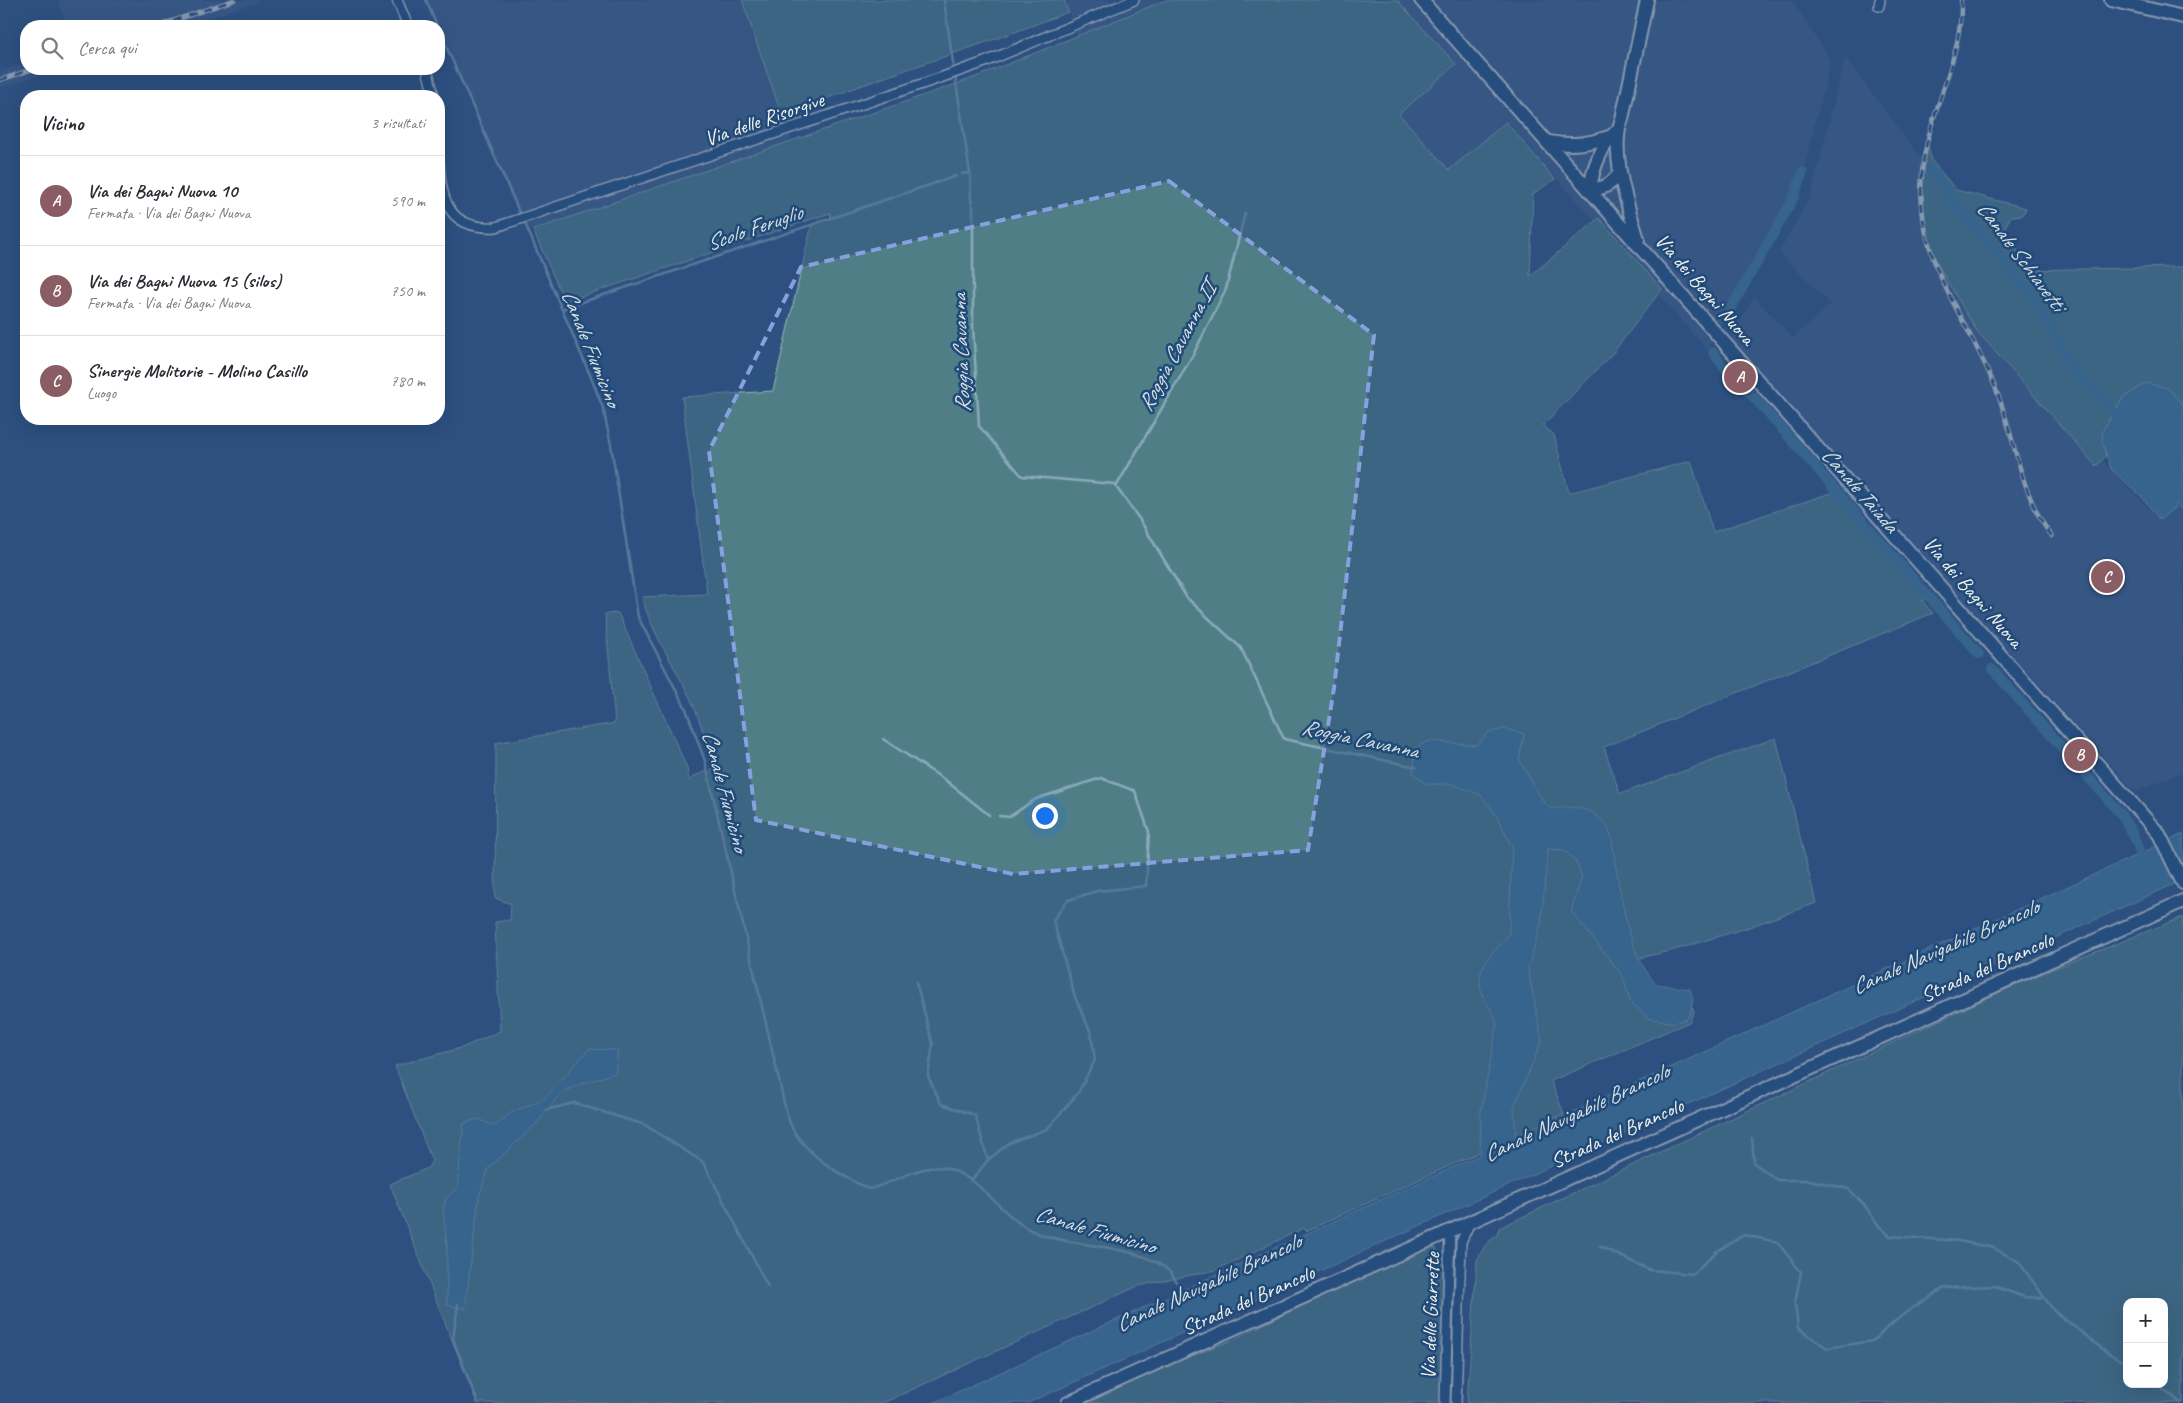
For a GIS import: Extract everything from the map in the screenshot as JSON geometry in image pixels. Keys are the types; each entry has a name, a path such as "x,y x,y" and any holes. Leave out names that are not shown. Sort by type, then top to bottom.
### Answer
{"street":[{"path":"397,0 405,20"},
{"name":"Via delle Risorgive","path":"445,202 449,210 457,218 468,224 483,228 496,227 985,62 1134,0"},
{"name":"Via dei Bagni Nuova","path":"1421,0 1549,142 2160,834 2183,883"},
{"path":"1620,173 1609,186 1600,190 1591,190 1591,180 1622,119 1647,0"},
{"path":"2111,0 2183,17"},
{"path":"429,75 432,90"},
{"path":"1549,142 1566,145 1584,145 1613,134"},
{"path":"1613,134 1620,173 1639,244"},
{"name":"Strada del Brancolo","path":"1068,1403 1466,1222 2183,901"},
{"name":"Via delle Giarrette","path":"1456,1403 1461,1242 1466,1222"},
{"name":"Via delle Giarrette","path":"1446,1403 1450,1230"},
{"path":"1436,1236 1444,1239 1450,1246"}],"highlighted area":[{"path":"1169,181 1374,335 1334,688 1308,850 1013,874 756,820 709,451 801,267"}],"shaded area":[{"path":"58,0 262,0 202,20 65,20"},
{"path":"426,0 742,0 792,140 528,231 445,43 445,20 435,20"},
{"path":"1064,0 1166,0 1076,36"},
{"path":"1397,0 1792,0 1831,60 1803,172 1793,199 1707,350 1507,122 1449,170 1399,114 1456,64"},
{"path":"1845,57 2033,308 2103,461 2160,520 2177,504 2183,511 2183,772 2135,792 1731,339 1754,296 1793,338 1830,304 1779,252 1811,195"},
{"path":"20,65 20,75 40,75 0,88 0,71"}],"green space":[{"path":"742,0 1064,0 1068,12 853,88 782,116"},
{"path":"1166,0 1397,0 1456,64 1399,114 1449,170 1506,122 1555,179 1533,194 1530,276 1599,218 1662,289 1612,354 1543,425 1554,435 1569,493 1691,461 1713,532 1834,492 1927,599 1922,601 1933,613 1604,747 1620,794 1776,738 1816,903 1746,928 1674,950 1635,959 1642,981 1691,1004 1694,1012 1689,1022 1551,1081 1564,1114 1306,1231 1304,1228 1216,1270 1138,1286 883,1403 477,1403 390,1184 428,1168 432,1161 395,1066 464,1047 500,1031 495,922 510,920 511,904 495,898 496,743 615,723 605,614 618,613 687,768 689,781 694,776 713,769 696,710 658,638 642,597 707,594 682,397 773,391 812,224 831,218 830,213 565,302 533,230 968,80"},
{"path":"1927,139 1931,160 1956,190 2026,208 2023,215 2011,216 2004,229 2029,270 2183,267 2183,405 2168,388 2123,398 2106,425 2104,446 2106,456 2096,466 1976,330 1931,253 1921,198 1923,162"},
{"path":"2183,917 2183,1403 1467,1403 1477,1260 1486,1244 1497,1235 1499,1228 2021,982"},
{"path":"1434,1245 1443,1261 1440,1403 1085,1403 1156,1370 1232,1340 1321,1296"}],"water":[{"path":"2146,383 2168,388 2183,405 2183,511 2177,505 2160,520 2141,496 2111,469 2102,440 2103,430 2123,398"},
{"name":"Canale Navigabile Brancolo","path":"1505,729 1524,734 1519,760 1543,801 1551,809 1567,807 1583,809 1597,816 1608,828 1612,840 1628,926 1638,957 1656,984 1690,989 1693,999 1690,1014 1686,1019 1674,1023 1648,1018 1630,1001 1623,976 1571,911 1582,877 1576,862 1564,850 1548,849 1541,923 1528,969 1542,1041 1514,1107 1516,1138 2183,834 2183,880 1028,1403 933,1403 1480,1155 1481,1111 1497,1025 1494,1015 1485,1000 1480,980 1481,972 1490,956 1509,935 1512,847 1498,818 1481,795 1452,784 1426,784 1413,773 1416,748 1428,741 1477,745 1489,732"},
{"path":"589,1049 618,1050 615,1073 581,1084 560,1094 538,1122 488,1169 479,1197 465,1309 447,1305 447,1246 443,1211 446,1198 457,1188 464,1123 478,1119 495,1126 511,1113 545,1098"}],"waterway":[{"name":"Canale Fiumicino","path":"426,0 434,20"},
{"path":"944,0 954,70"},
{"name":"Canale Fiumicino","path":"445,44 521,216"},
{"path":"955,76 970,173"},
{"name":"Canale Schiavetti","path":"1930,170 1942,183 1959,209 2036,300 2073,370 2114,413"},
{"name":"Canale Taiada","path":"1726,317 1793,199 1803,172"},
{"name":"Roggia Cavanna","path":"962,174 970,173 973,208 973,326 979,426 1022,476 1114,484 1140,520 1187,598 1241,648 1284,739 1416,767"},
{"name":"Scolo Feruglio","path":"562,309 956,176"},
{"name":"Roggia Cavanna II","path":"1116,487 1194,353 1226,289 1245,213"},
{"name":"Canale Fiumicino","path":"524,221 603,408 611,445 638,617 686,709 705,761 784,1101 793,1130 820,1160 849,1179 869,1189 918,1170 939,1167 949,1169 962,1174 973,1182 1025,1227 1052,1238 1125,1251 1142,1256 1158,1263 1170,1272 1183,1291"},
{"name":"Canale Taiada","path":"1713,352 1722,365 1761,405 1979,654"},
{"name":"Canale Taiada","path":"1992,669 2120,813 2133,834 2145,865"},
{"path":"883,739 945,780 989,815"},
{"path":"971,1181 988,1160 1009,1143 1047,1129 1078,1093 1095,1060 1091,1033 1075,997 1053,920 1068,900 1097,891 1146,886 1149,832 1135,791 1101,778 1036,799 1009,817 999,816"},
{"path":"916,982 933,1044 928,1076 941,1104 975,1115 988,1160"},
{"path":"546,1110 574,1103 645,1125 703,1162 768,1287"},
{"name":"Roggia Cavanna","path":"1752,1138 1754,1163 1777,1180 1809,1180 1849,1189 1865,1206 1879,1226 1890,1236 1959,1241 1994,1248 2019,1262 2054,1311 2108,1353 2123,1362"},
{"path":"1599,1246 1650,1270 1693,1274 1717,1251 1744,1235 1777,1242 1801,1272 1795,1303 1798,1328 1827,1348 1872,1341 1905,1313 1944,1288 1994,1286 2024,1297 2044,1298"},
{"path":"458,1304 453,1339 478,1403"},
{"name":"Roggia Cavanna","path":"2162,1388 2181,1403"}],"railway":[{"path":"176,20 234,0"},
{"path":"1961,0 1960,22 1951,66 1930,129 1925,151 1922,173 1922,205 1926,234 1934,261 1945,287 1985,364 1997,392 2033,504 2041,521 2052,536"},
{"path":"0,80 20,73"}],"place":[{"name":"Via dei Bagni Nuova 10","path":"1740,377"},
{"name":"Sinergie Molitorie - Molino Casillo","path":"2107,577"},
{"name":"Via dei Bagni Nuova 15 (silos)","path":"2080,755"}]}
